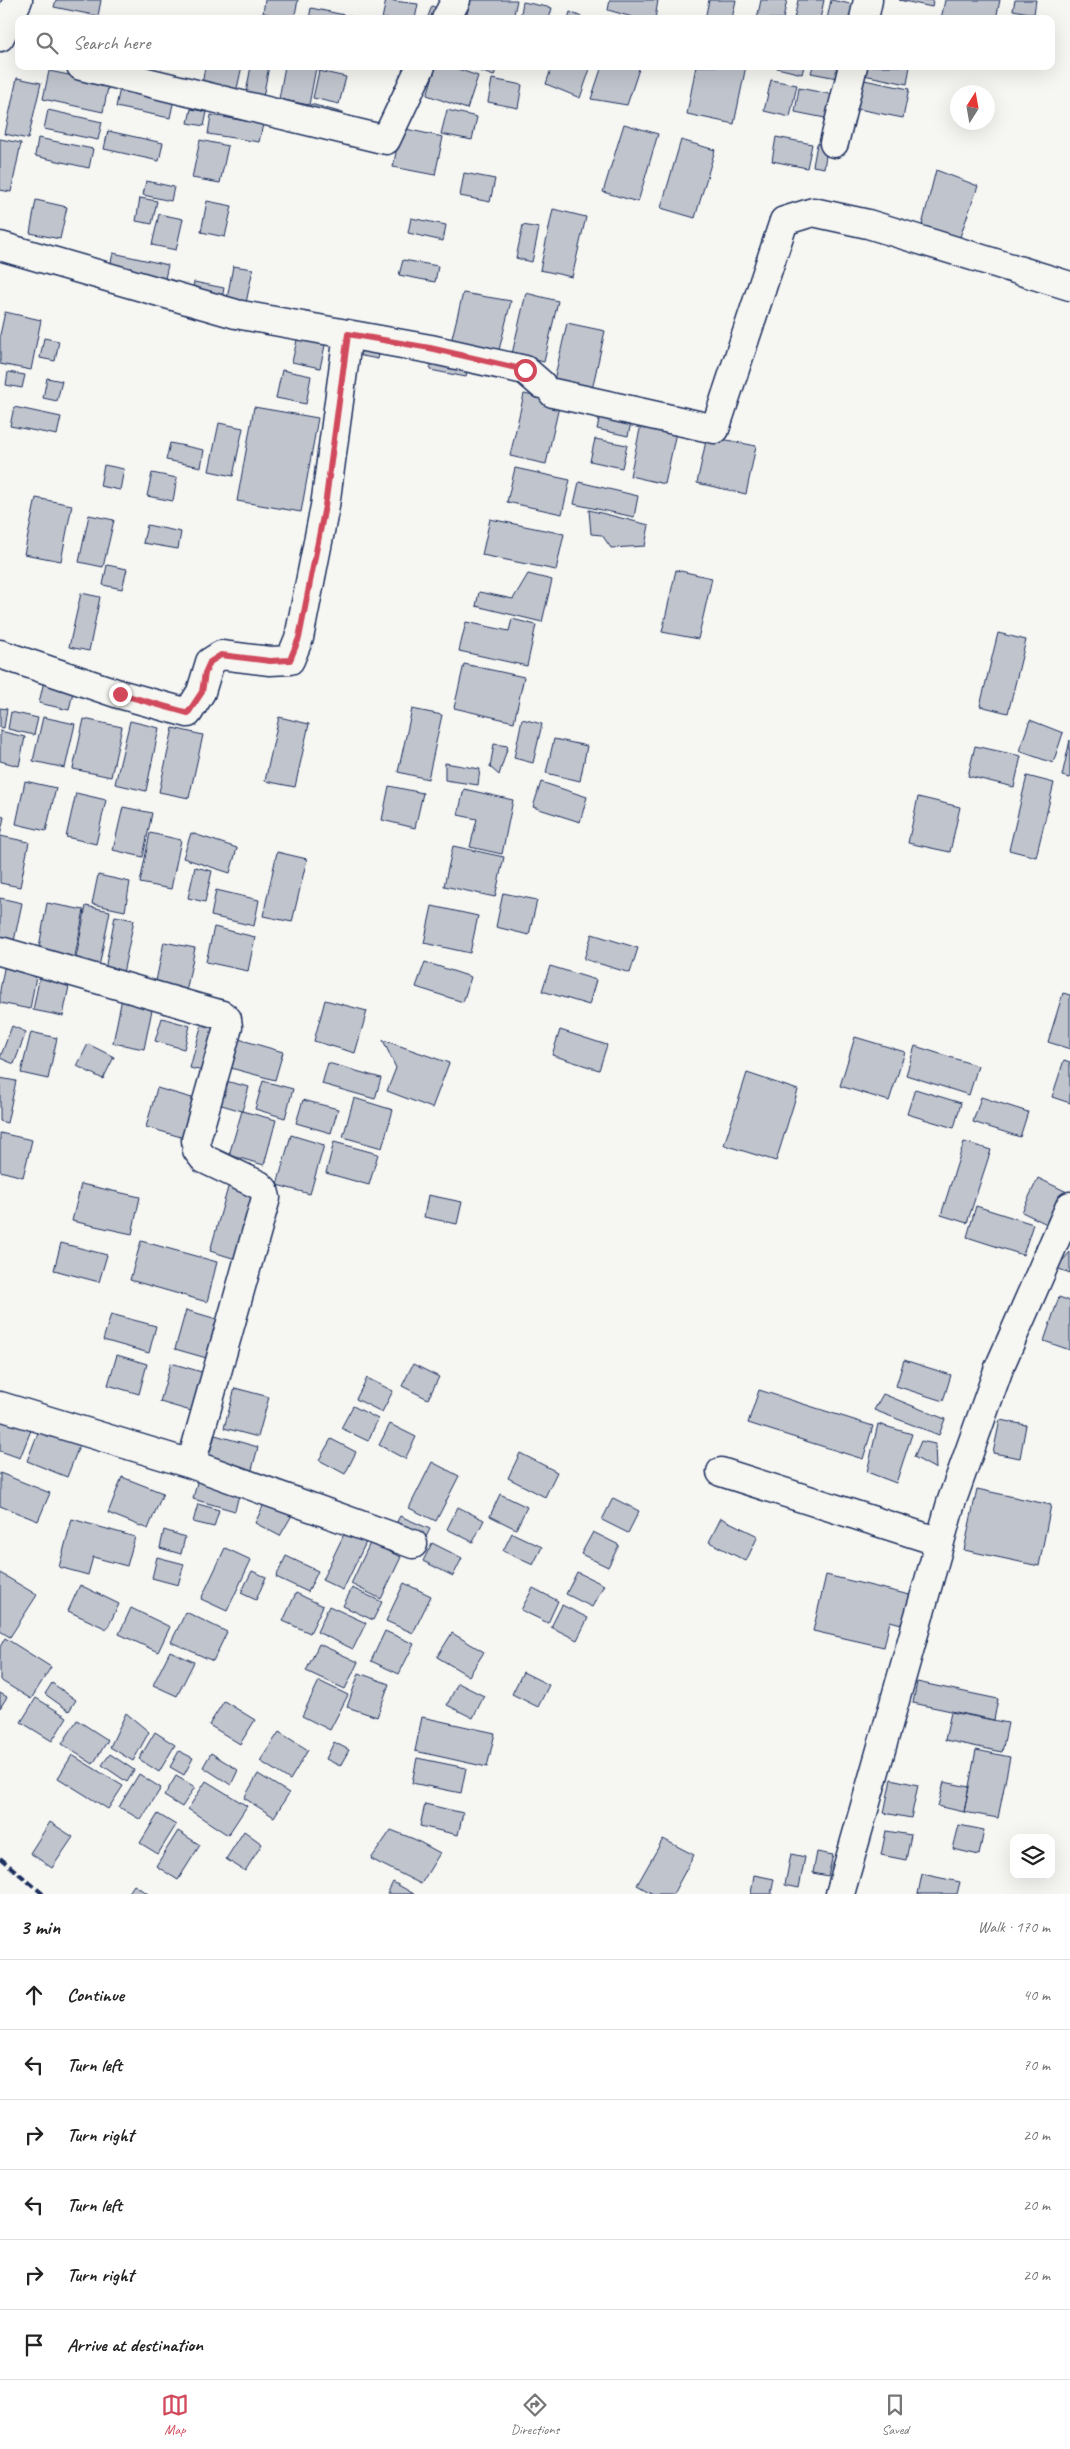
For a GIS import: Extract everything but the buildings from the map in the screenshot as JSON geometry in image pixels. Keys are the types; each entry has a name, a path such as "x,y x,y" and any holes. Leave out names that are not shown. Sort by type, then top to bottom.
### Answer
{"street":[{"path":"0,37 18,0"},
{"path":"448,15 456,0"},
{"path":"865,15 868,0"},
{"path":"0,47 15,50"},
{"path":"97,70 386,140 419,70"},
{"path":"834,143 852,70"},
{"path":"0,246 236,314 430,348 525,370 547,388 715,429 784,220 813,212 868,224 1070,286"},
{"path":"0,654 120,694 188,713 202,692 205,673 210,662 221,655 270,661 290,660 299,638 325,506 348,334"},
{"path":"0,952 222,1015 227,1019 228,1027 196,1140 197,1150 204,1159 259,1185 264,1190 266,1198 191,1464"},
{"path":"840,1894 950,1504 999,1368 1070,1206"},
{"path":"0,1406 191,1464 413,1544"},
{"path":"720,1472 940,1542"}],"railway":[{"path":"0,1858 43,1894"}],"route":[{"path":"120,694 188,713 202,692 205,673 210,662 221,655 251,657 270,661 290,660 294,654 299,638 325,506 348,334 430,348 525,370"}]}
